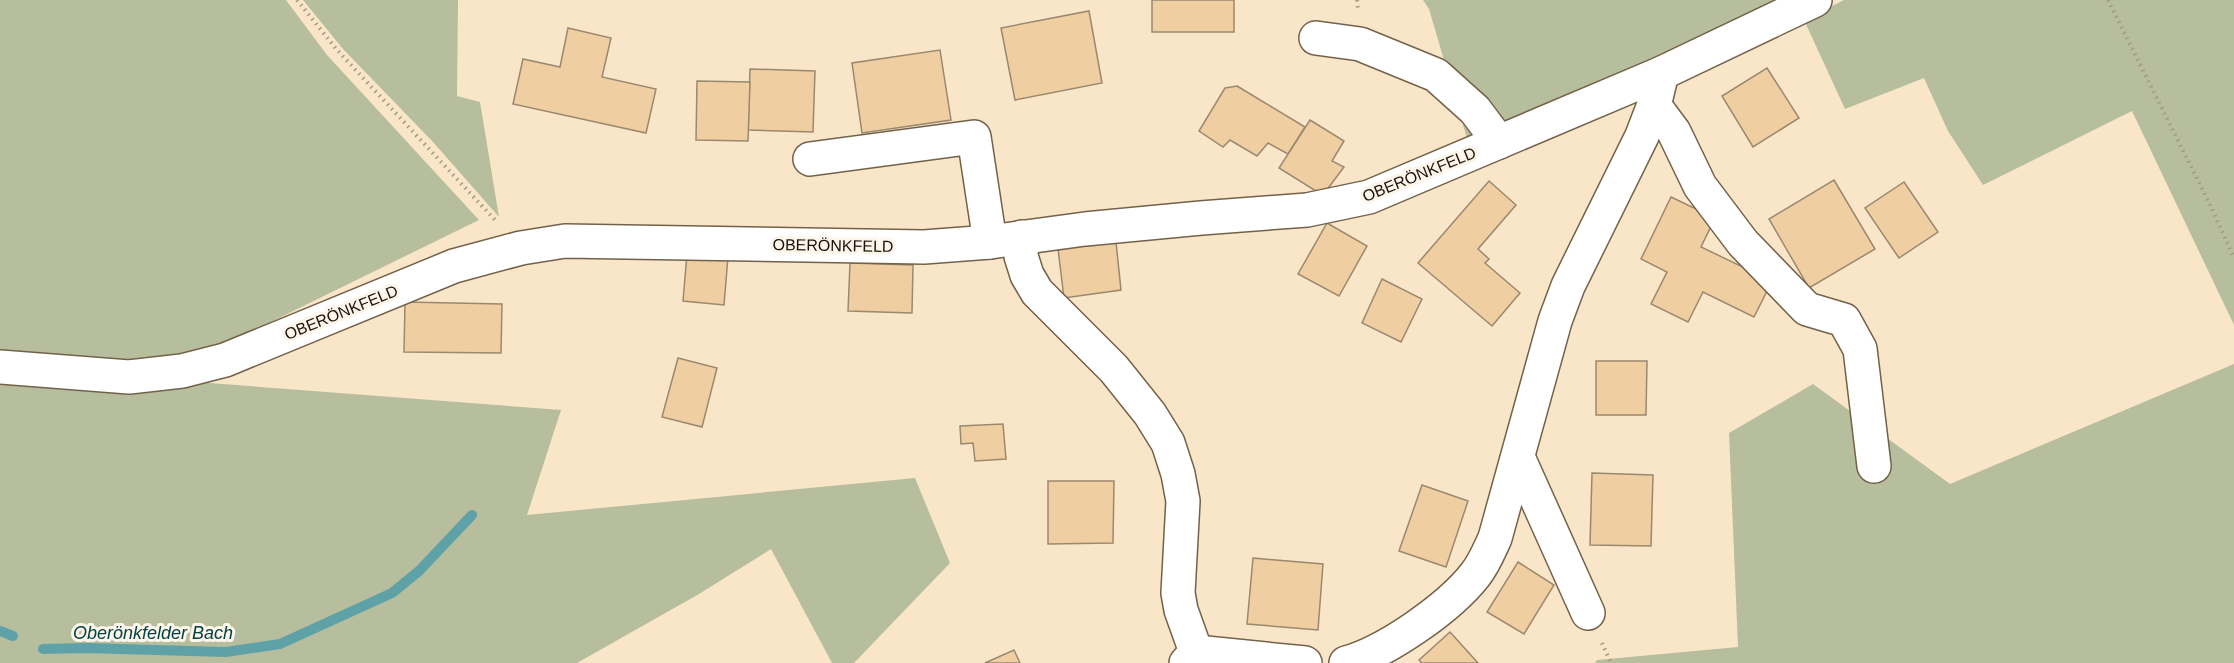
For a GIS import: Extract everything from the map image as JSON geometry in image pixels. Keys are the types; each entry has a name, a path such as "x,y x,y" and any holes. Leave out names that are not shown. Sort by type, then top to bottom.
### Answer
{"street":[{"name":"OBERÖNKFELD","path":"0,367 129,377 182,371 225,360 454,266 521,248 565,241 924,247 1201,218 1287,212 1336,204 1369,197 1662,74 1815,0"},
{"path":"1316,38 1360,44 1436,75 1475,110 1499,142"},
{"path":"1346,663 1362,658 1407,633 1463,589 1476,573 1495,538 1555,321 1568,286 1642,136 1654,105 1662,74"},
{"path":"1654,105 1674,132 1700,186 1743,243 1807,309 1844,320 1860,348 1874,466"},
{"path":"810,159 974,136 1006,240 1021,256 1027,276 1037,292 1114,369 1150,414 1168,443 1178,474 1183,501 1178,593 1191,658 1305,663"},
{"path":"1518,457 1588,613"}],"path":[{"path":"297,0 338,51 521,248"},
{"path":"2108,0 2234,258"}],"green space":[{"path":"0,0 286,0 327,55 479,220 191,361 128,368 0,358"},
{"path":"303,0 458,0 457,96 480,102 499,217 433,142 343,49"},
{"path":"1423,0 1809,0 1468,142 1429,9"},
{"path":"1844,0 2234,0 2234,325 2132,111 1983,185 1948,131 1924,78 1845,109 1804,20"},
{"path":"2234,364 2234,663 1595,663 1597,660 1738,647 1729,433 1813,384 1950,484"},
{"path":"0,367 561,410 527,515 915,478 950,563 854,663 832,663 771,549 699,594 577,663 0,663"}],"building":[{"path":"1152,0 1234,0 1234,32 1152,32"},
{"path":"1089,11 1102,83 1015,100 1001,28"},
{"path":"568,28 611,38 602,77 656,89 646,133 513,104 523,59 560,67"},
{"path":"940,50 951,120 862,133 852,63"},
{"path":"1767,68 1799,118 1753,147 1722,96"},
{"path":"750,69 815,71 813,132 748,130"},
{"path":"697,81 750,82 748,141 696,140"},
{"path":"1237,86 1305,127 1288,154 1268,143 1257,156 1230,140 1223,147 1199,131 1225,88"},
{"path":"1310,120 1344,141 1332,161 1344,167 1326,191 1319,193 1279,168"},
{"path":"1834,180 1875,249 1809,288 1769,219"},
{"path":"1489,181 1516,205 1478,249 1489,259 1485,263 1520,293 1492,326 1418,263"},
{"path":"1904,182 1938,232 1899,258 1865,208"},
{"path":"1671,197 1715,218 1701,247 1772,281 1754,317 1703,292 1688,322 1651,304 1667,272 1641,259"},
{"path":"1327,223 1367,246 1339,296 1298,274"},
{"path":"1116,242 1121,290 1064,298 1058,249"},
{"path":"687,254 728,257 724,305 683,301"},
{"path":"850,263 913,265 912,313 848,311"},
{"path":"1382,279 1422,299 1401,342 1362,323"},
{"path":"405,302 502,304 501,353 404,352"},
{"path":"678,358 717,368 702,427 662,417"},
{"path":"1596,361 1647,361 1646,415 1596,415"},
{"path":"1003,424 1006,459 975,461 973,443 961,444 960,426"},
{"path":"1592,473 1653,475 1651,546 1590,545"},
{"path":"1048,481 1114,481 1113,543 1048,544"},
{"path":"1422,485 1468,501 1446,567 1399,551"},
{"path":"1253,558 1323,564 1318,630 1247,624"},
{"path":"1518,562 1554,585 1524,634 1487,612"},
{"path":"1450,632 1478,663 1422,663 1419,660"},
{"path":"1014,650 1020,663 985,663"}],"waterway":[{"name":"Oberönkfelder Bach","path":"43,649 226,652 280,644 392,593 419,571 472,515"},
{"name":"Oberönkfelder Bach","path":"0,631 13,636"}]}
